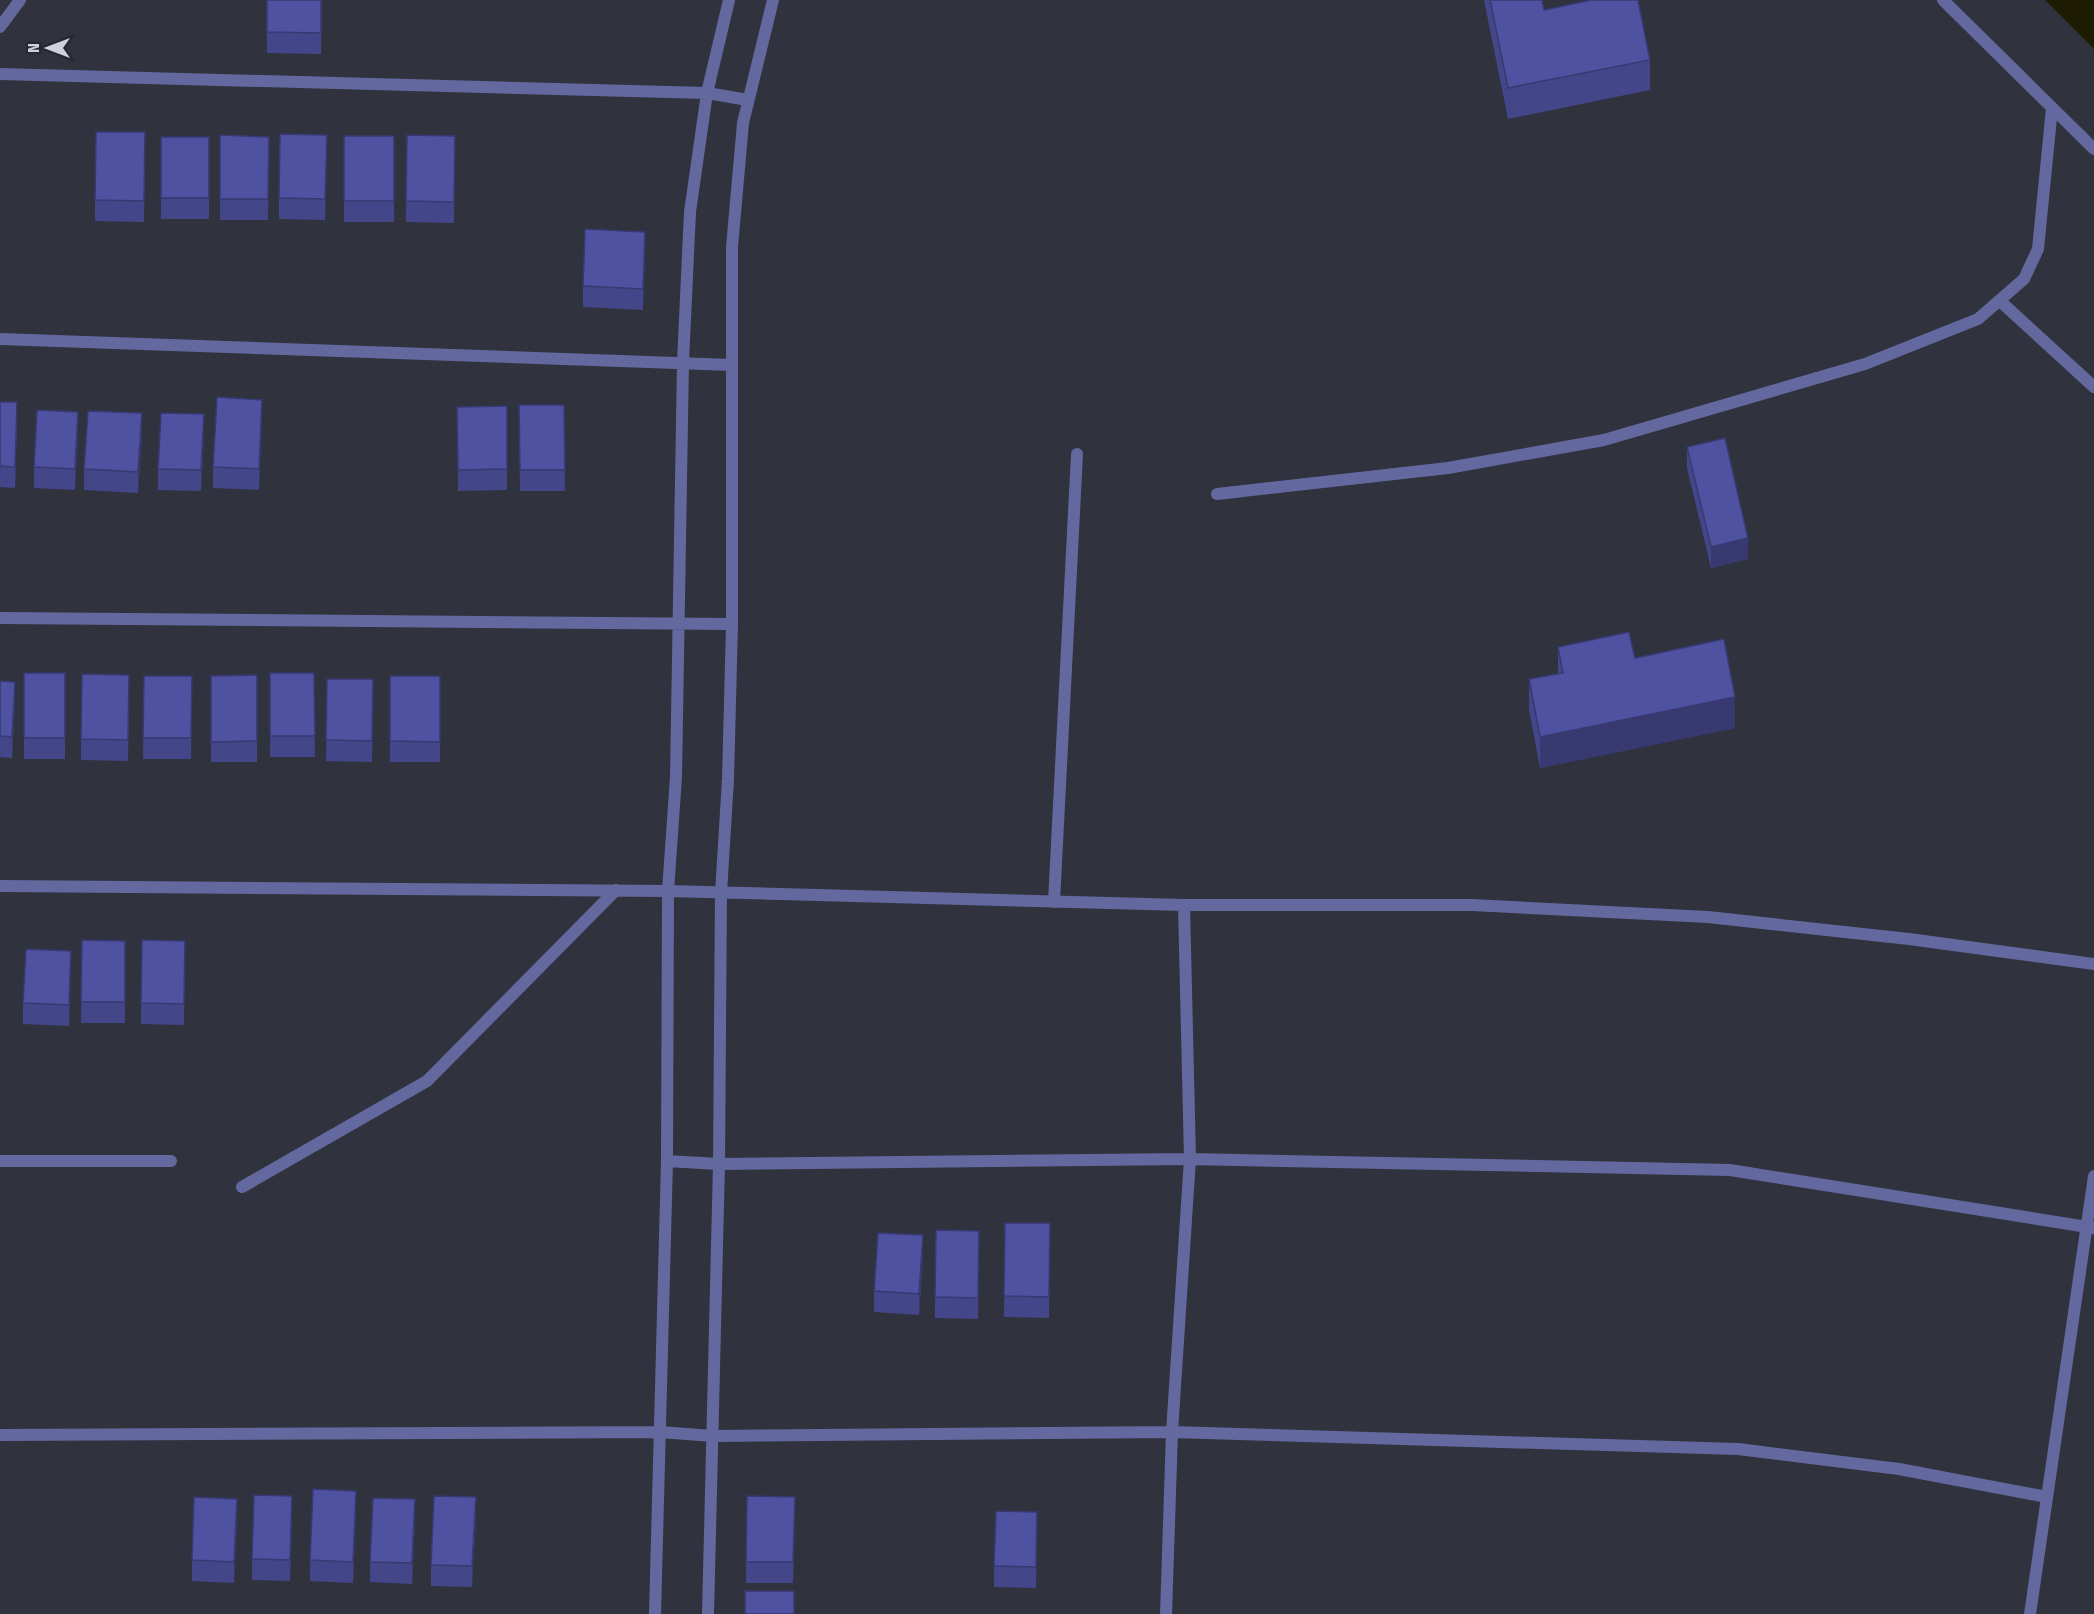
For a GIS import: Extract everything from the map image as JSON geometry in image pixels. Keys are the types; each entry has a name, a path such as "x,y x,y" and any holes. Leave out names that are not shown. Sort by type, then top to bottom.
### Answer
{"street":[{"path":"0,27 20,0"},
{"path":"655,1614 667,1161 669,891 676,777 683,362 690,212 707,93 729,0"},
{"path":"708,1614 719,1164 721,893 728,779 732,624 732,247 742,123 772,0"},
{"path":"1943,0 2094,149"},
{"path":"0,74 707,93 748,100"},
{"path":"1217,494 1448,468 1604,440 1865,364 1978,319 2024,279 2037,249 2052,108"},
{"path":"2000,301 2094,387"},
{"path":"0,339 732,365"},
{"path":"1054,902 1077,453"},
{"path":"0,618 732,624"},
{"path":"0,886 616,890 1184,906 1472,906 1708,917 1909,939 2094,964"},
{"path":"242,1187 428,1081 616,890"},
{"path":"1166,1614 1172,1432 1190,1158 1184,906"},
{"path":"667,1161 719,1164 1190,1158 1730,1170 2090,1228"},
{"path":"0,1161 171,1161"},
{"path":"2030,1614 2090,1228 2094,1176"},
{"path":"0,1435 660,1432 713,1436 1172,1432 1738,1449 1899,1469 2047,1497"}],"shaded area":[{"path":"2045,0 2094,0 2094,49"}],"building":[{"path":"267,0 321,0 321,33 267,32"},
{"path":"1490,0 1542,0 1544,10 1591,0 1638,0 1650,60 1508,88"},
{"path":"96,132 145,132 144,201 95,200"},
{"path":"280,134 327,135 325,199 279,198"},
{"path":"220,135 269,137 268,199 220,199"},
{"path":"407,135 455,136 454,202 406,201"},
{"path":"344,136 394,136 394,201 344,201"},
{"path":"161,137 209,137 209,198 161,198"},
{"path":"585,229 645,232 643,289 583,286"},
{"path":"217,397 262,400 259,469 213,467"},
{"path":"0,402 17,402 15,467 0,466"},
{"path":"519,405 564,405 565,470 520,470"},
{"path":"507,406 507,469 458,470 457,407"},
{"path":"37,410 78,412 75,469 34,467"},
{"path":"88,411 142,413 138,472 84,469"},
{"path":"161,413 204,414 201,470 158,469"},
{"path":"1725,438 1748,538 1711,547 1687,447"},
{"path":"1629,632 1635,658 1724,639 1735,697 1540,737 1529,679 1563,673 1558,647"},
{"path":"24,673 65,673 65,738 24,738"},
{"path":"270,673 314,673 315,736 270,736"},
{"path":"82,674 129,675 128,740 81,739"},
{"path":"257,675 257,741 211,742 211,676"},
{"path":"144,676 192,676 191,738 143,738"},
{"path":"390,676 440,676 440,742 390,741"},
{"path":"327,679 373,679 372,741 326,740"},
{"path":"0,681 15,682 12,737 0,736"},
{"path":"82,940 125,941 125,1002 81,1002"},
{"path":"142,940 185,941 184,1004 141,1003"},
{"path":"26,949 71,951 69,1005 23,1003"},
{"path":"1005,1223 1050,1223 1049,1297 1004,1296"},
{"path":"936,1230 979,1231 978,1298 935,1297"},
{"path":"878,1233 923,1235 919,1294 874,1291"},
{"path":"313,1489 356,1491 353,1562 310,1560"},
{"path":"254,1495 292,1496 290,1560 252,1559"},
{"path":"434,1496 476,1497 472,1566 431,1565"},
{"path":"747,1496 795,1497 793,1562 746,1562"},
{"path":"194,1497 237,1499 234,1562 192,1560"},
{"path":"373,1498 415,1499 412,1563 370,1562"},
{"path":"996,1511 1037,1512 1036,1567 994,1566"},
{"path":"745,1591 794,1591 794,1614 745,1614"}]}
